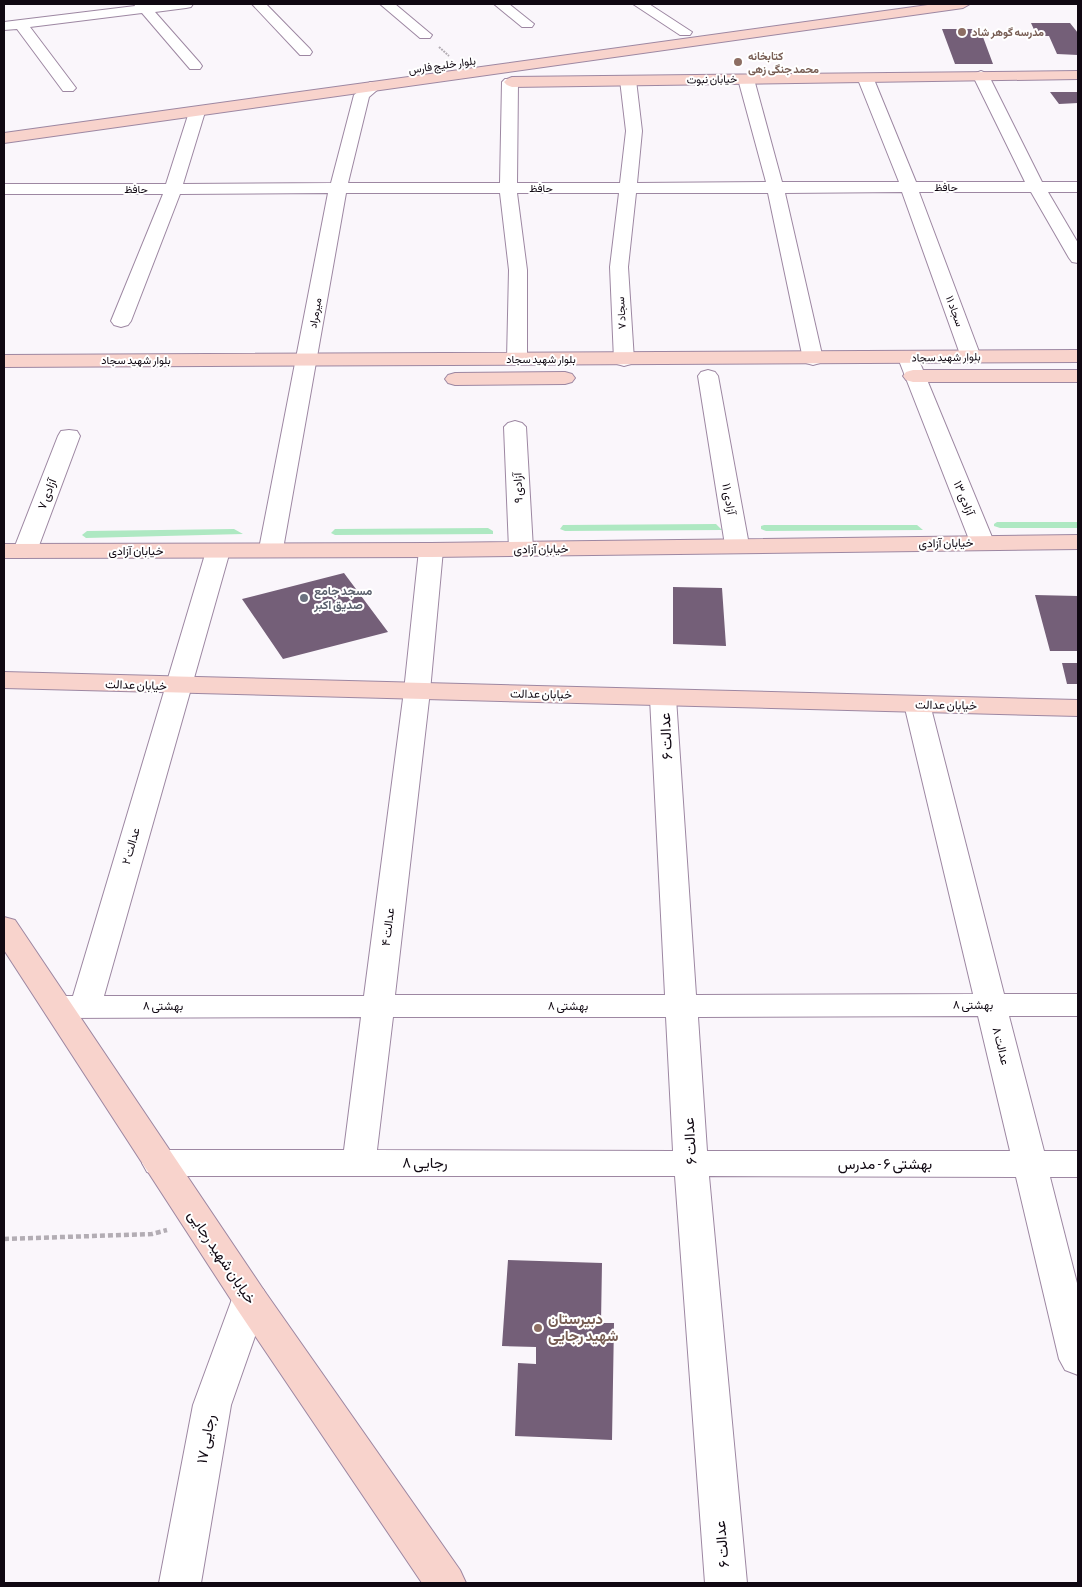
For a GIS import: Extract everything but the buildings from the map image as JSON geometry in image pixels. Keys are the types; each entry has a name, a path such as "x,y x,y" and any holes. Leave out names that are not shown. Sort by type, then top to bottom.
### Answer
{"main road":[{"name":"بلوار خلیج فارس","path":"4,126 370,81 458,63 881,4"},
{"path":"4,138 197,112 370,81 963,4"},
{"name":"خیابان نبوت","path":"370,81 510,82 1078,75"},
{"name":"بلوار شهید سجاد","path":"4,379 312,373 517,359 627,373 708,376 888,376 912,367 971,357 1078,356"},
{"name":"بلوار شهید سجاد","path":"627,373 813,359 912,367 1078,376"},
{"name":"بلوار شهید سجاد","path":"4,361 312,373"},
{"name":"بلوار شهید سجاد","path":"439,378 584,378"},
{"name":"خیابان آزادی","path":"10,553 270,549 521,550 737,545 1078,542"},
{"name":"خیابان عدالت","path":"4,680 1078,708"},
{"name":"خیابان شهید رجایی","path":"4,927 71,1006 159,1163 250,1299 446,1583"}],"street":[{"path":"4,26 143,6 186,4"},
{"path":"259,4 304,52"},
{"path":"387,4 425,35"},
{"path":"501,4 527,24"},
{"path":"640,4 685,32"},
{"path":"143,6 195,66"},
{"path":"21,24 68,88"},
{"path":"981,76 1036,187 1078,258"},
{"name":"سجاد ۱۱","path":"865,77 939,266 971,357"},
{"path":"746,79 762,132 813,359"},
{"name":"سجاد ۷","path":"627,373 619,267 634,131 628,80"},
{"name":"میرمراد","path":"270,549 312,373 338,188 362,96 370,81"},
{"path":"510,82 508,188 518,270 517,359"},
{"path":"121,321 173,188 187,149 197,112"},
{"name":"حافظ","path":"4,189 1078,187"},
{"name":"آزادی ۱۳","path":"912,367 982,542"},
{"name":"آزادی ۱۱","path":"708,376 737,545"},
{"name":"آزادی ۹","path":"515,427 521,550"},
{"name":"آزادی ۷","path":"10,553 68,436"},
{"name":"عدالت ۴","path":"359,1163 417,691 431,550"},
{"name":"عدالت ۲","path":"71,1006 177,686 218,551"},
{"name":"عدالت ۶","path":"663,698 691,1164 726,1583"},
{"name":"عدالت ۸","path":"917,704 1078,1359"},
{"name":"بهشتی ۸","path":"71,1006 1078,1005"},
{"name":"رجایی ۸","path":"159,1163 691,1164"},
{"name":"بهشتی ۶ - مدرس","path":"691,1164 1078,1164"},
{"name":"رجایی ۱۷","path":"180,1583 212,1405 250,1299"}],"path":[{"path":"425,35 458,63"},
{"path":"4,1239 152,1234 198,1222"}],"green space":[{"path":"997,522 1078,522 1078,528 1000,528 994,526"},
{"path":"716,524 722,530 565,531 560,529 563,525"},
{"path":"917,525 923,530 766,531 761,529 761,526"},
{"path":"488,528 493,531 493,534 335,535 331,533 335,529"},
{"path":"234,529 243,534 86,538 82,535 87,531"}],"place":[{"name":"مدرسه گوهر شاد","path":"962,32"},
{"name":"کتابخانه محمد جنگی زهی","path":"738,62"},
{"name":"مسجد جامع صدیق اکبر","path":"304,598"},
{"name":"دبیرستان شهید رجایی","path":"538,1328"}]}
